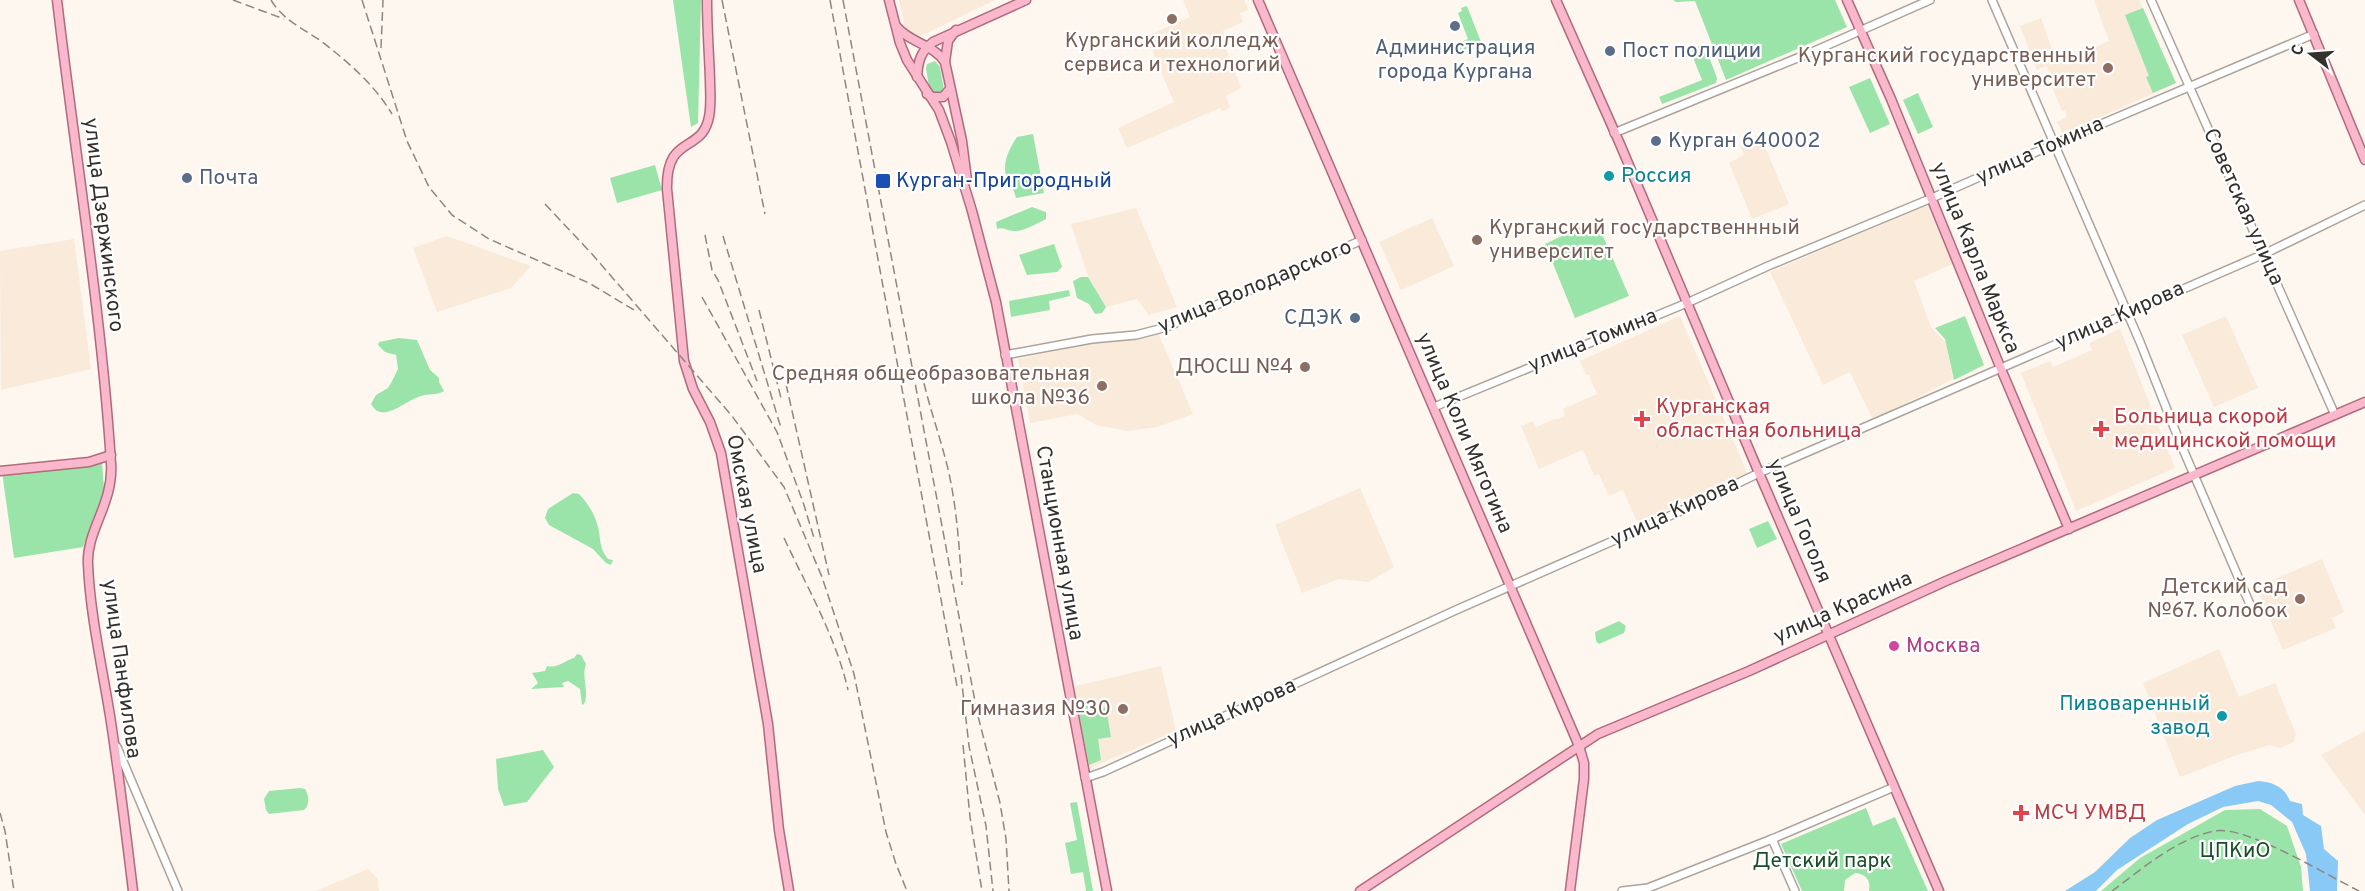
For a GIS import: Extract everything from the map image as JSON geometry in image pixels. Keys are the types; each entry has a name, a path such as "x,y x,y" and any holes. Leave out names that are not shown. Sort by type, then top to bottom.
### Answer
{"main road":[{"name":"улица Дзержинского","path":"57,0 99,332 111,455"},
{"name":"Омская улица","path":"707,0 710,101 708,121 705,129 675,152 667,173 667,191 684,361 693,389 710,422 721,453 768,724 779,830 789,891"},
{"name":"Станционная улица","path":"889,0 900,43 917,78 939,110 951,142 970,202 996,302 1107,891"},
{"path":"917,78 919,60 926,47 940,37 1026,0"},
{"name":"улица Коли Мяготина","path":"1258,0 1579,746 1584,763 1584,779 1570,891"},
{"name":"улица Гоголя","path":"1556,0 1939,891"},
{"name":"улица Карла Маркса","path":"1847,0 1932,198 2069,530"},
{"path":"2300,0 2365,160"},
{"path":"894,25 909,39 940,55 945,62"},
{"name":"Станционная улица","path":"956,30 948,41 945,62 962,141 970,202"},
{"path":"927,93 933,97 943,97 950,89"},
{"name":"улица Красина","path":"1360,891 1598,734 1749,671 1828,634 2365,402"},
{"path":"0,471 89,462 111,455"},
{"name":"улица Панфилова","path":"111,455 110,490 87,561 114,741 133,891"}],"street":[{"path":"1614,133 1930,0"},
{"path":"1992,0 2127,311 2194,476 2252,609"},
{"name":"Советская улица","path":"2151,0 2335,415"},
{"name":"улица Томина","path":"1434,407 1687,303 1768,266 1932,198 2314,33"},
{"name":"улица Кирова","path":"1085,778 1103,772 1674,514 1759,473 2001,369 2127,311 2264,254 2365,206"},
{"name":"улица Володарского","path":"1005,355 1099,338 1136,336 1167,327 1362,240"},
{"path":"114,741 178,891"},
{"path":"1622,891 1648,888 1894,787"},
{"path":"1772,839 1795,891"}],"shaded area":[{"path":"899,0 995,0 921,36 911,36 905,28"},
{"path":"1183,0 1245,0 1248,10 1240,13 1243,22 1223,31 1226,39 1223,41 1241,88 1226,96 1230,108 1222,111 1220,108 1127,148 1118,128 1174,102 1155,58 1149,35 1190,17"},
{"name":"Курганский государственный университет","path":"2094,0 2139,0 2176,83 2063,134 2057,122 2067,117 2065,110 2062,111 2047,75 2050,74 2046,66 2037,70 2020,26 2041,18 2052,49 2068,59 2109,41"},
{"path":"1761,137 1789,204 1752,219 1729,163 1744,155 1740,145"},
{"path":"1928,205 1953,264 1914,281 1931,327 1946,343 1953,379 1873,420 1850,372 1823,385 1770,272"},
{"path":"1136,208 1177,307 1149,315 1137,299 1106,307 1088,276 1071,224"},
{"path":"1432,218 1454,266 1401,290 1379,242"},
{"path":"447,236 531,266 511,288 437,312 413,248"},
{"path":"74,239 91,369 1,390 0,251"},
{"name":"Курганская областная больница","path":"1680,316 1748,475 1637,522 1623,490 1609,496 1599,474 1594,476 1583,450 1539,469 1521,426 1533,421 1536,427 1559,419 1565,416 1563,409 1597,394 1580,361"},
{"path":"2226,316 2258,388 2214,407 2182,335"},
{"name":"Больница скорой медицинской помощи","path":"2120,329 2175,468 2076,511 2021,373 2050,361 2053,367 2092,350 2089,343"},
{"name":"Средняя общеобразовательная школа №36","path":"1158,333 1193,414 1157,427 1127,431 1096,425 1078,414 1030,423 1018,359 1094,343"},
{"path":"1360,488 1394,567 1368,582 1339,579 1302,593 1275,525"},
{"name":"Детский сад №67. Колобок","path":"2322,559 2344,612 2332,618 2336,628 2283,650 2256,587"},
{"name":"Пивоваренный завод","path":"2219,649 2239,697 2275,683 2296,734 2294,742 2280,748 2269,745 2180,777 2143,683"},
{"name":"Гимназия №30","path":"1161,666 1176,731 1088,769 1072,687"},
{"path":"2365,731 2365,815 2321,755"},
{"path":"368,869 378,879 379,891 316,891"}],"green space":[{"path":"673,0 701,0 698,123 691,127"},
{"path":"1673,0 1835,0 1847,27 1726,80 1695,1 1676,2"},
{"path":"1467,6 1481,42 1450,56 1447,48 1468,39 1458,13 1462,11 1461,8"},
{"path":"2143,8 2176,83 2153,93 2146,77 2149,76 2125,15"},
{"path":"1704,44 1717,78 1716,83 1662,104 1659,97 1702,80 1692,55 1692,49"},
{"path":"935,61 940,67 944,90 940,95 930,92 926,69 927,64"},
{"path":"1870,78 1890,124 1870,133 1849,87"},
{"path":"1918,93 1933,127 1918,134 1903,100"},
{"path":"1033,134 1044,193 1016,198 1006,175 1006,160 1017,137"},
{"path":"655,165 662,190 617,203 610,178"},
{"path":"1032,207 1046,212 1046,219 1021,230 997,229 996,222"},
{"path":"1596,220 1629,296 1575,318 1545,244"},
{"path":"1054,244 1062,267 1057,272 1027,275 1019,255"},
{"path":"1081,277 1088,277 1106,307 1102,313 1095,314 1089,304 1077,298 1073,281"},
{"path":"1069,290 1070,296 1049,301 1050,310 1011,317 1009,301"},
{"path":"1965,316 1984,365 1954,380 1945,339 1935,328"},
{"path":"399,338 417,340 430,370 439,378 444,391 415,398 388,412 381,412 371,404 376,395 388,388 398,369 396,355 385,352 378,345 379,342"},
{"path":"102,462 104,489 83,547 14,558 2,472"},
{"path":"573,493 579,494 593,514 603,552 608,559 613,560 611,565 606,563 593,549 549,525 545,518 548,509"},
{"path":"1768,521 1777,539 1757,548 1749,529"},
{"path":"1619,621 1626,626 1624,633 1599,644 1596,641 1595,632"},
{"path":"577,654 581,655 586,664 584,704 582,705 580,689 568,681 562,683 564,687 531,689 538,683 532,673 545,671 547,666 558,665 574,658"},
{"path":"1089,700 1091,710 1106,707 1111,737 1098,739 1101,760 1089,765 1077,703"},
{"path":"543,750 554,767 527,802 504,806 498,789 496,759"},
{"path":"305,789 308,797 304,810 269,814 266,810 264,799 269,791"},
{"path":"1077,802 1093,891 1086,891 1083,872 1071,874 1065,843 1077,840 1070,803"},
{"name":"Детский парк","path":"1866,808 1873,826 1895,817 1928,891 1869,891 1867,878 1855,873 1845,880 1844,891 1802,891 1781,844"},
{"name":"ЦПКиО","path":"2260,809 2287,826 2301,867 2303,891 2101,891 2140,858 2225,810"}],"water":[{"path":"2258,781 2268,782 2281,788 2290,801 2302,804 2303,815 2321,826 2324,849 2338,861 2337,891 2310,891 2306,854 2292,822 2271,805 2258,801 2223,807 2188,824 2117,870 2096,891 2065,891 2095,872 2130,838 2157,820 2235,786"}],"railway":[{"path":"233,0 284,19"},
{"path":"271,0 287,18 321,41 360,74 392,114"},
{"path":"362,0 407,141 429,187 452,215 489,239 589,283 634,310"},
{"path":"381,48 383,0"},
{"path":"722,0 765,214"},
{"path":"830,0 957,686"},
{"path":"843,0 977,712 1000,803 1006,839 1009,891"},
{"path":"545,204 592,254 732,416 784,487 822,577 854,674 886,832 907,891"},
{"path":"705,235 712,270 718,280 757,381"},
{"path":"723,236 781,428"},
{"path":"702,297 777,432 814,538"},
{"path":"759,310 781,398"},
{"path":"921,370 951,484 962,585"},
{"path":"786,384 829,575"},
{"path":"784,538 829,632 848,690"},
{"path":"961,675 969,746 986,826 993,891"},
{"path":"963,745 970,817 982,891"},
{"path":"0,813 14,891"},
{"path":"2112,891 2174,847 2215,831 2229,831 2266,843 2359,891"}],"place":[{"name":"Курганский колледж сервиса и технологий","path":"1172,19"},
{"name":"Администрация города Кургана","path":"1455,26"},
{"name":"Пост полиции","path":"1610,51"},
{"name":"Курганский государственный университет","path":"2108,68"},
{"name":"Курган 640002","path":"1656,141"},
{"name":"Россия","path":"1609,176"},
{"name":"Почта","path":"187,178"},
{"name":"Курган-Пригородный","path":"883,181"},
{"name":"Курганский государственнный университет","path":"1477,240"},
{"name":"СДЭК","path":"1355,318"},
{"name":"ДЮСШ №4","path":"1305,367"},
{"name":"Средняя общеобразовательная школа №36","path":"1102,386"},
{"name":"Курганская областная больница","path":"1642,419"},
{"name":"Больница скорой медицинской помощи","path":"2101,429"},
{"name":"Детский сад №67. Колобок","path":"2300,599"},
{"name":"Москва","path":"1894,646"},
{"name":"Гимназия №30","path":"1123,709"},
{"name":"Пивоваренный завод","path":"2222,716"},
{"name":"МСЧ УМВД","path":"2021,813"}]}
